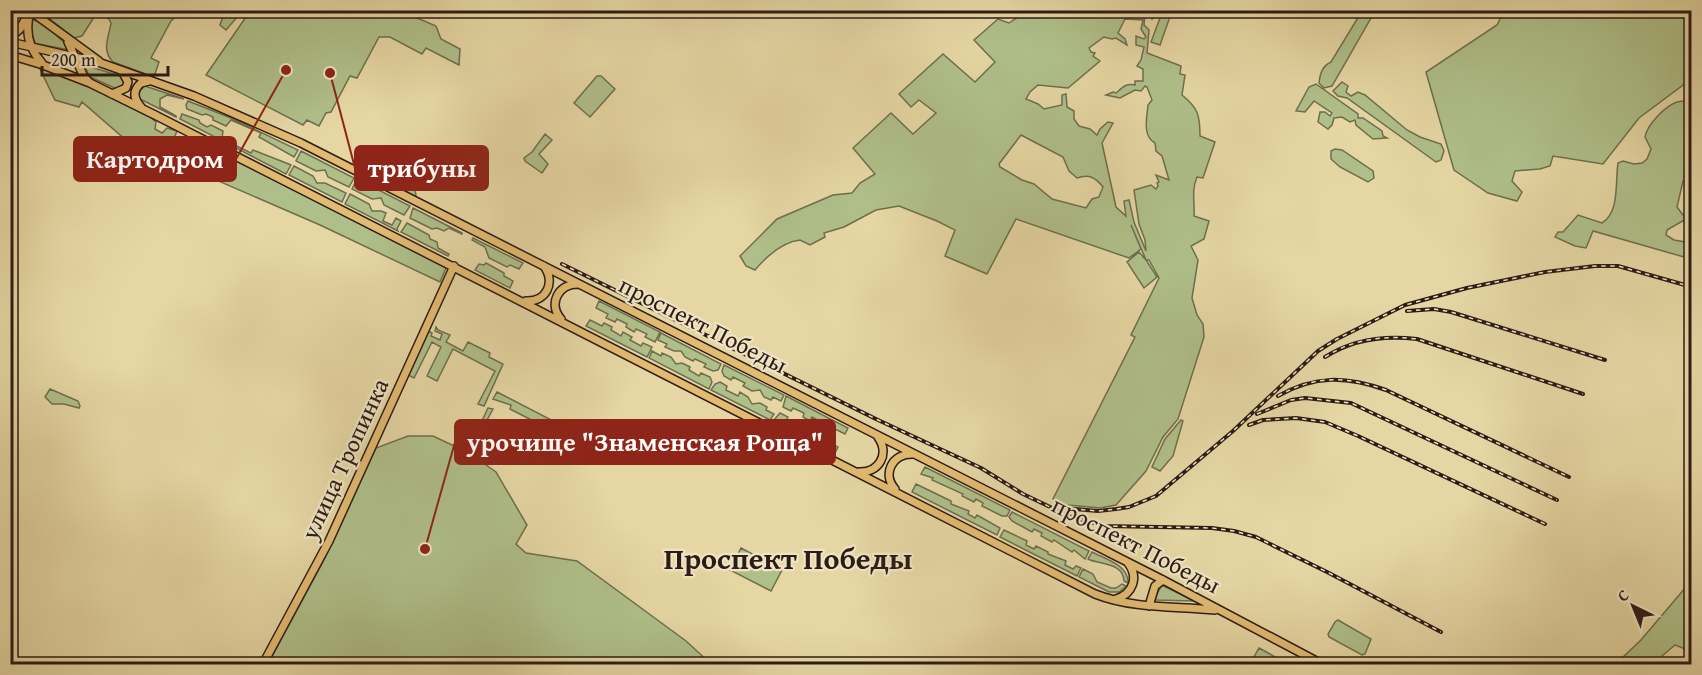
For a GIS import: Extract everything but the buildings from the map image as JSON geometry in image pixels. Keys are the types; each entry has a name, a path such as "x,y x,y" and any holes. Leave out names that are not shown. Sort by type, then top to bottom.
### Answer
{"main road":[{"path":"10,38 20,29 30,11"},
{"path":"30,11 100,63"},
{"path":"30,11 27,28 32,47 43,65"},
{"path":"66,39 84,77 90,83"},
{"path":"10,42 100,63"},
{"name":"проспект Победы","path":"10,55 90,83 143,109 1108,599 1149,606 1221,610"},
{"name":"проспект Победы","path":"100,63 231,110 301,143 1221,610"},
{"path":"112,94 124,90 127,85 127,79 122,71"},
{"path":"143,109 134,97 136,88 141,83 154,82"},
{"path":"523,301 537,300 547,291 550,277 543,265"},
{"name":"улица Тропинка","path":"263,664 329,541 454,266"},
{"path":"563,321 555,309 557,295 567,285 580,284"},
{"path":"856,471 870,471 881,461 883,448 876,435"},
{"path":"896,491 889,479 891,465 901,456 915,455"},
{"path":"1108,599 1120,598 1130,591 1134,579 1127,562"},
{"path":"1149,606 1155,586 1163,580"},
{"path":"1221,610 1322,664"}],"green space":[{"path":"105,10 182,11 171,21 151,58 159,62 154,77 113,62 109,57 107,43 111,23 102,15"},
{"path":"1163,10 1172,11 1160,45 1151,42"},
{"path":"42,11 98,11 82,36 74,38"},
{"path":"225,11 234,11 238,16 226,30 220,25"},
{"path":"250,11 401,11 436,26 441,39 460,49 459,65 426,48 422,54 390,37 379,37 357,78 350,76 331,112 326,113 319,126 307,120 303,125 206,75"},
{"path":"1027,11 1157,11 1152,19 1148,13 1145,15 1144,25 1149,30 1147,53 1181,66 1180,74 1185,75 1182,95 1197,112 1200,136 1215,142 1203,178 1197,177 1194,192 1194,216 1209,221 1204,239 1191,246 1198,260 1192,298 1197,315 1203,324 1204,337 1178,419 1163,437 1146,471 1116,505 1100,508 1067,505 1053,499 1135,337 1131,335 1159,278 1149,260 1146,260 1131,225 1141,249 1129,258 1016,219 987,274 945,256 955,230 899,206 876,210 844,227 824,233 825,237 810,245 800,240 793,241 769,255 755,270 746,266 740,256 777,219 833,195 852,193 860,183 875,174 853,148 891,113 913,134 936,113 919,100 911,107 899,94 943,54 975,82 995,62 974,40 998,19 1009,23","holes":["1125,19 1143,20 1141,29 1146,37 1144,39 1136,36 1136,45 1144,47 1137,66 1143,69 1143,81 1135,81 1135,85 1127,85 1116,93 1106,95 1120,98 1147,87 1152,100 1148,105 1146,120 1148,136 1155,143 1156,151 1162,156 1169,180 1156,175 1159,182 1156,189 1151,185 1134,190 1146,251 1134,222 1129,200 1124,201 1126,216 1116,207 1102,143 1113,123 1108,122 1097,135 1090,129 1079,126 1074,119 1074,111 1067,107 1066,94 1062,95 1062,105 1044,109 1026,99 1038,85 1068,88 1100,61 1093,56 1095,53 1089,48 1104,37 1116,38 1127,45 1125,39 1118,33","1021,135 1063,157 1069,171 1077,178 1092,177 1103,187 1099,197 1092,199 1086,208 1052,199 1034,184 1000,167 999,164"]},
{"path":"1362,11 1375,11 1332,86 1324,88 1319,83 1322,71 1331,62"},
{"path":"1504,11 1681,11 1691,37 1691,79 1639,118 1603,164 1553,156 1550,166 1515,171 1512,181 1522,192 1517,201 1488,193 1454,170 1426,72 1497,25"},
{"path":"34,20 45,25 69,47 69,50 34,43 30,24"},
{"path":"84,65 124,77 124,86 117,89 90,77"},
{"path":"39,67 94,89 149,116 156,122 155,129 162,133 167,128 177,131 174,138 182,143 182,147 198,155 201,153 208,156 212,149 443,265 446,268 440,282 320,225 154,153 155,150 145,145 143,148 126,140 82,102 79,107 55,100"},
{"path":"597,76 601,76 615,89 590,117 574,103"},
{"path":"1342,82 1348,86 1346,92 1351,96 1358,92 1365,95 1407,130 1441,144 1444,151 1441,160 1436,162 1347,98 1338,96 1333,91"},
{"path":"1316,84 1358,114 1358,118 1363,118 1382,131 1383,136 1387,138 1373,139 1356,125 1355,120 1350,122 1342,117 1334,118 1328,129 1318,122 1320,112 1325,112 1330,116 1332,113 1314,101 1305,112 1296,111 1309,87"},
{"path":"145,86 184,99 167,95 160,99 160,107 176,117 140,99 138,92"},
{"path":"1691,99 1691,178 1683,181 1677,207 1686,219 1667,230 1666,235 1674,240 1691,243 1691,259 1593,231 1586,248 1555,237 1558,232 1563,232 1578,215 1602,223 1608,218 1616,196 1618,163 1623,161 1634,164 1642,163 1647,159 1651,149 1645,137 1653,122 1672,104"},
{"path":"188,101 231,118 298,150 294,157 259,137 261,133 231,120 226,126 213,120 213,117 187,109"},
{"path":"182,114 199,120 207,127 211,125 223,131 222,139 251,153 253,150 291,165 286,174 180,119"},
{"path":"545,134 552,140 539,154 548,164 542,173 524,158 532,152"},
{"path":"1342,150 1373,171 1374,178 1368,182 1340,167 1331,159 1331,151"},
{"path":"301,151 354,178 349,187 328,177 325,170 316,171 296,161"},
{"path":"294,166 313,176 317,183 325,183 346,193 342,202 289,175"},
{"path":"383,167 405,175 415,189 416,195 373,174"},
{"path":"357,179 410,206 404,215 384,205 381,198 372,199 352,189"},
{"path":"350,194 369,204 372,211 386,213 383,221 392,225 396,218 401,221 398,231 345,204"},
{"path":"413,208 462,234 449,228 444,231 437,228 432,229 410,218"},
{"path":"407,223 429,235 430,239 437,242 438,248 449,254 448,256 401,232"},
{"path":"473,238 523,263 519,269 510,265 507,267 489,258 485,247 472,240"},
{"path":"1139,252 1157,277 1144,288 1127,262"},
{"path":"486,263 513,281 510,288 475,270 479,264"},
{"path":"599,301 660,332 655,342 645,337 647,334 636,329 634,332 626,327 627,324 617,319 615,322 606,318 608,314 596,308"},
{"path":"590,320 602,326 604,323 612,327 611,330 621,336 623,332 632,337 630,340 641,346 643,343 652,347 647,357 586,326"},
{"path":"436,327 450,335 446,342 463,351 468,342 490,353 489,357 503,364 484,406 478,404 495,371 453,349 437,381 427,376 441,347 432,342 414,378 406,374 427,330 432,333 431,336 440,340 442,334 435,331"},
{"path":"661,333 721,364 718,370 713,371 704,367 706,364 685,357 681,351 665,347 667,344 658,340"},
{"path":"652,351 661,356 662,353 671,357 676,364 682,363 690,367 689,370 699,376 701,373 710,377 712,382 709,389 649,358"},
{"path":"724,365 784,395 781,401 773,397 771,400 764,397 760,390 752,391 743,386 745,383 733,377 731,380 724,376 722,371"},
{"path":"720,382 727,386 726,390 738,396 740,392 748,397 752,404 760,403 767,407 766,410 774,414 770,420 711,390 715,384"},
{"path":"50,389 78,401 79,408 52,404 45,397"},
{"path":"497,392 561,425 555,434 551,433 551,430 510,409 511,405 493,399"},
{"path":"786,396 848,428 845,434 833,428 831,431 822,427 823,423 812,417 810,421 803,417 804,413 793,408 791,411 783,407"},
{"path":"488,408 493,409 486,422 548,455 556,442 558,446 549,458 544,460 482,428 480,425"},
{"path":"780,413 788,417 786,421 797,426 800,423 807,427 806,430 817,436 819,433 827,437 826,441 838,447 835,453 773,421"},
{"path":"1181,420 1183,421 1173,456 1160,471 1152,467 1165,439"},
{"path":"408,436 433,436 467,452 496,472 527,525 516,544 526,553 577,561 686,641 711,664 268,664 323,562 376,448"},
{"path":"925,467 1010,510 1007,516 1002,516 982,506 983,503 976,499 974,502 962,496 963,494 932,480 933,478 921,474"},
{"path":"916,484 951,501 951,504 969,511 968,514 975,518 977,515 1000,528 997,535 912,492"},
{"path":"1012,512 1089,551 1085,559 1074,550 1072,552 1054,540 1052,542 1041,536 1042,533 1034,529 1032,532 1012,521 1009,517"},
{"path":"1004,530 1027,541 1026,545 1034,549 1036,546 1066,561 1065,565 1073,569 1076,566 1081,568 1077,576 1000,537"},
{"path":"741,548 782,570 771,591 730,570"},
{"path":"1092,552 1120,567 1125,572 1128,583 1124,581 1120,570 1115,567 1088,559"},
{"path":"1083,569 1093,574 1097,582 1111,588 1122,584 1126,586 1119,592 1109,592 1079,577"},
{"path":"1691,581 1691,659 1683,648 1675,645 1662,656 1657,664 1632,662 1617,664 1641,640"},
{"path":"1162,585 1193,601 1156,600 1155,597"},
{"path":"1338,620 1371,639 1365,654 1362,655 1329,637 1328,634"},
{"path":"1259,648 1288,664 1250,664"}],"railway":[{"path":"562,264 878,420 981,468 1023,494 1071,517 1105,526 1212,528 1256,537 1441,632"},
{"path":"1063,508 1098,511 1116,509 1129,507 1156,496 1233,431 1318,351 1405,305 1467,288 1545,272 1595,266 1618,266 1692,287"},
{"path":"1407,311 1434,309 1451,312 1605,360"},
{"path":"1325,357 1358,342 1381,338 1417,339 1583,394"},
{"path":"1278,396 1318,381 1344,380 1371,385 1569,477"},
{"path":"1257,414 1291,400 1305,398 1351,403 1557,500"},
{"path":"1249,425 1263,420 1296,418 1325,422 1545,524"}],"place":[{"name":"Картодром","path":"286,70"},
{"name":"трибуны","path":"330,73"},
{"name":"урочище \"Знаменская Роща\"","path":"425,549"}],"district":[{"name":"Проспект Победы","path":"788,559"}]}
